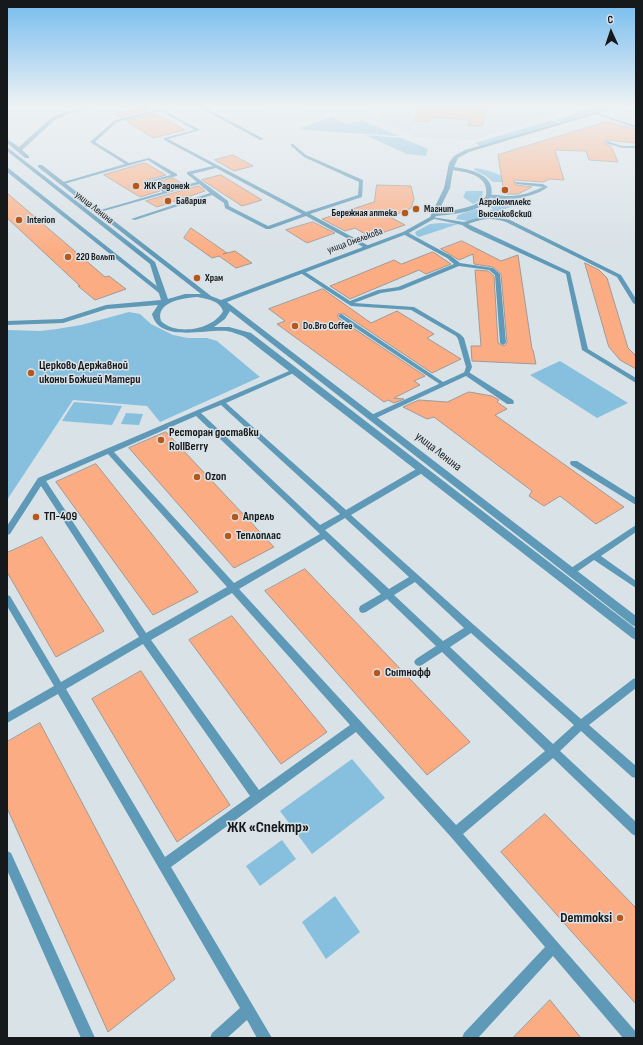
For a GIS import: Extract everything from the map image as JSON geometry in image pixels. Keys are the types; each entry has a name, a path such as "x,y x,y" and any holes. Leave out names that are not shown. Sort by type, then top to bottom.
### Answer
{"street":[{"name":"улица Ленина","path":"14,156 153,264 161,292"},
{"name":"улица Ленина","path":"27,156 208,296 222,303 636,622"},
{"path":"433,216 440,206 447,188 451,168 456,157 458,156"},
{"path":"433,216 474,207 486,201 489,196 489,186 483,177 465,170 451,168"},
{"path":"7,169 161,292 165,302"},
{"name":"улица Омелькова","path":"222,303 405,233 433,216"},
{"path":"7,323 63,321 106,307 165,302 186,296 208,296"},
{"path":"165,302 156,314 157,320 162,325 180,331 204,329 214,326 222,321 226,315 226,309 222,303"},
{"name":"улица Ленина","path":"204,329 229,329 248,335 636,635"},
{"path":"371,417 466,373 510,402"}],"lane":[{"path":"114,156 129,165"},
{"path":"195,156 306,214 367,248"},
{"path":"215,167 189,173 226,202 227,208 268,228 360,196 361,181 305,156"},
{"path":"62,183 149,159 175,175 150,181 166,192"},
{"path":"99,212 200,182"},
{"path":"489,196 513,198 536,193 546,187 543,185 517,183"},
{"path":"133,219 213,193"},
{"path":"433,216 464,224 568,274 585,350 636,381"},
{"path":"464,224 484,217 508,221 526,229 619,276 636,303"},
{"path":"405,233 449,257 458,264 491,269 498,275 503,343"},
{"path":"348,304 380,291 399,289 458,264"},
{"path":"302,272 348,304 356,306 408,307 416,310 460,336 469,367 466,373"},
{"path":"341,316 443,384"},
{"path":"7,532 41,480 294,371"},
{"path":"221,402 415,578 636,773"},
{"path":"197,413 636,830"},
{"path":"109,451 455,833 632,1038"},
{"path":"574,463 636,502"},
{"path":"7,718 233,588 322,532 345,514 421,470"},
{"path":"41,480 145,638 258,798"},
{"path":"571,572 636,528"},
{"path":"594,556 636,586"},
{"path":"363,608 415,578"},
{"path":"7,598 265,1038"},
{"path":"419,662 471,628"},
{"path":"455,833 553,752 581,725 636,682"},
{"path":"164,865 357,726"},
{"path":"7,857 88,1038"},
{"path":"469,1038 553,947"},
{"path":"217,1038 248,1010"}],"shaded area":[{"path":"475,168 494,173 511,182 493,182 486,176 474,170"},
{"path":"466,191 483,191 483,194 477,202 473,204 463,197"},
{"path":"498,200 513,200 523,203 493,213 488,211 493,209 490,207 496,205 494,204"},
{"path":"476,209 488,215 468,221 456,219 458,215"},
{"path":"430,224 458,224 419,237 416,235 415,232"},
{"path":"129,312 140,314 151,324 173,335 188,338 207,338 217,341 260,377 160,422 147,406 73,400 7,500 7,330 40,331 57,329 81,325"},
{"path":"560,361 628,403 597,418 530,375"},
{"path":"74,402 122,406 112,425 62,421"},
{"path":"126,413 143,414 139,425 121,424"},
{"path":"352,759 385,798 312,854 280,811"},
{"path":"282,840 296,859 260,886 246,866"},
{"path":"335,896 360,932 326,959 302,922"}],"building":[{"path":"234,156 253,166 234,171 215,160"},
{"path":"498,156 557,156 564,180 550,179 543,182 515,180 514,183 516,185 532,187 518,194 504,193"},
{"path":"588,156 615,156 618,162 589,160"},
{"name":"ЖК Радонеж","path":"145,163 166,175 147,180 147,182 160,191 140,197 104,175"},
{"path":"221,175 262,200 242,206 202,180"},
{"path":"173,178 183,184 167,188 158,182"},
{"path":"377,185 411,186 414,199 411,208 390,217 405,225 370,237 355,228 345,231 322,219 374,202"},
{"path":"199,186 205,191 157,207 146,201"},
{"path":"7,193 105,277 109,276 126,289 95,300 78,286 80,286 7,218"},
{"path":"313,222 335,233 307,243 286,230"},
{"path":"191,228 227,253 235,251 252,263 236,268 219,256 212,258 184,238"},
{"path":"462,241 501,261 518,255 532,349 536,364 472,361 471,346 481,346 475,270 488,271 494,276 498,343 504,346 507,343 501,274 493,267 474,264 473,254 459,260 441,249"},
{"path":"433,252 451,264 426,274 419,270 350,299 330,286 394,260 401,264"},
{"path":"585,263 599,270 607,278 628,348 636,356 636,369 620,360 609,347"},
{"path":"323,289 371,323 397,311 434,334 427,338 461,359 432,373 344,314 338,314 338,318 425,376 414,381 420,385 394,398 404,399 394,403 388,400 384,402 277,324 285,321 269,309"},
{"path":"469,392 492,396 499,400 497,402 507,409 495,415 624,507 596,524 560,496 544,506 529,496 532,491 434,417 427,419 403,407 419,400 447,402"},
{"path":"166,432 274,547 234,568 129,448"},
{"path":"96,464 198,592 153,615 56,482"},
{"path":"42,537 104,631 56,657 7,572 7,553"},
{"path":"305,569 470,742 427,775 265,591"},
{"path":"232,616 327,732 281,764 189,640"},
{"path":"141,671 230,805 177,842 92,699"},
{"path":"40,723 175,979 108,1032 7,808 7,742"},
{"path":"545,814 636,908 636,1004 501,852"},
{"path":"550,1000 581,1038 513,1038"}],"place":[{"name":"ЖК Радонеж","path":"136,186"},
{"name":"Агрокомплекс Выселковский","path":"505,190"},
{"name":"Бавария","path":"168,201"},
{"name":"Магнит","path":"416,209"},
{"name":"Бережная аптека","path":"405,213"},
{"name":"Interion","path":"19,220"},
{"name":"220 Вольт","path":"68,257"},
{"name":"Храм","path":"197,278"},
{"name":"Do.Bro Coffee","path":"295,326"},
{"name":"Церковь Державной иконы Божией Матери","path":"31,373"},
{"name":"Ресторан доставки RollBerry","path":"161,440"},
{"name":"Ozon","path":"197,477"},
{"name":"ТП-409","path":"36,517"},
{"name":"Апрель","path":"235,517"},
{"name":"Теплоплас","path":"228,536"},
{"name":"Сытнофф","path":"377,673"},
{"name":"Demmoksi","path":"620,918"}],"district":[{"name":"ЖК «Спектр»","path":"268,828"}]}
